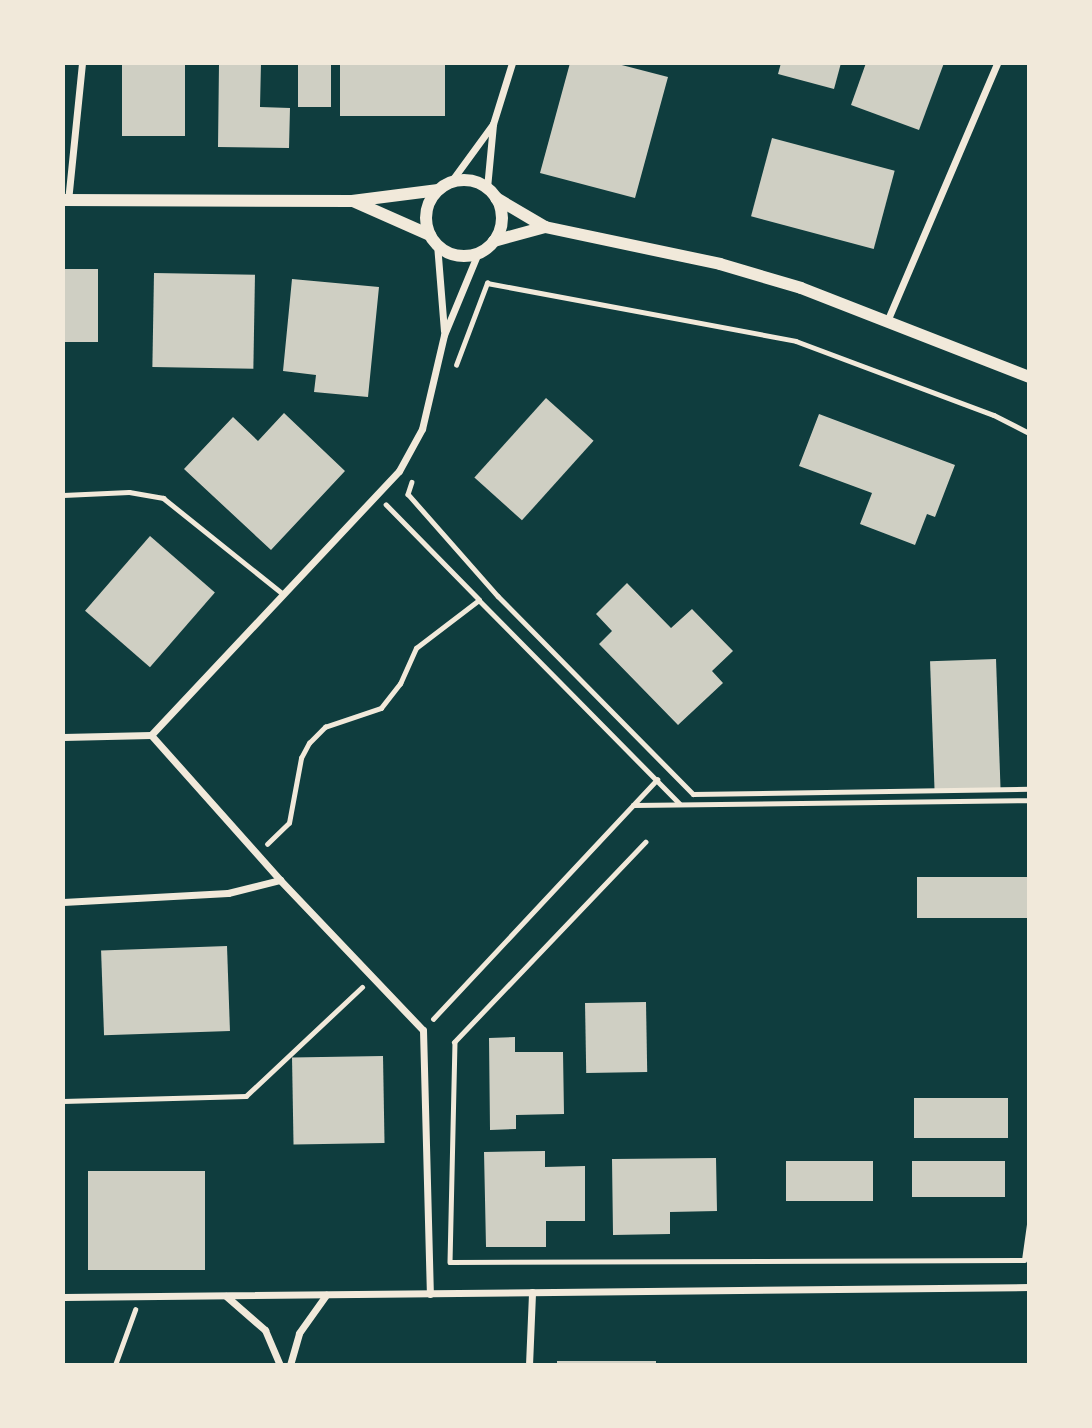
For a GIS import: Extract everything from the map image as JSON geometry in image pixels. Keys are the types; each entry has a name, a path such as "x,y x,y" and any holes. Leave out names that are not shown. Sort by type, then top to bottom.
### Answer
{"street":[{"path":"82,63 66,200 352,201 475,182 545,227 720,264 888,319 1029,377"},
{"path":"494,241 502,223 492,193 493,124 512,63"},
{"path":"888,319 997,63"},
{"path":"444,335 433,240 426,213 493,124"},
{"path":"352,201 433,240 457,255 478,253"},
{"path":"63,737 151,735 399,471 422,429 444,335 478,253 494,241 545,227"},
{"path":"151,735 280,880 423,1030 430,1294"},
{"path":"63,902 228,893 280,880"},
{"path":"63,1297 1029,1287"},
{"path":"529,1365 532,1292"},
{"path":"226,1295 265,1330 280,1365"},
{"path":"290,1365 299,1333 326,1295"}],"lane":[{"path":"63,495 129,492 163,498 283,594"}],"path":[{"path":"454,370 487,283 796,341 994,415 1029,433"},
{"path":"417,469 408,494 498,596 693,794 1029,789"},
{"path":"376,495 680,804"},
{"path":"257,853 289,823 300,758 309,743 325,727 381,708 400,684 416,648 479,600"},
{"path":"423,1030 657,780"},
{"path":"633,805 1029,800"},
{"path":"646,842 455,1042 450,1262 1024,1260 1029,1224"},
{"path":"63,1101 246,1096 373,977"},
{"path":"115,1365 140,1296"}],"building":[{"path":"122,63 185,63 185,136 122,136"},
{"path":"219,63 261,63 260,107 290,108 289,148 218,147"},
{"path":"298,63 331,63 331,107 298,107"},
{"path":"340,63 445,63 445,116 340,116"},
{"path":"570,63 614,63 668,77 635,198 540,173"},
{"path":"781,63 841,63 834,89 778,74"},
{"path":"866,63 944,63 919,130 851,105"},
{"path":"772,138 895,171 874,249 751,216"},
{"path":"63,269 98,269 98,342 63,342"},
{"path":"154,273 255,275 253,369 152,367"},
{"path":"292,279 379,287 368,397 314,392 316,375 283,371"},
{"path":"546,398 594,441 522,520 474,478"},
{"path":"284,413 345,471 271,550 184,469 233,417 258,441"},
{"path":"819,414 955,465 935,517 927,514 915,545 860,524 872,493 799,466"},
{"path":"150,536 215,592 150,667 85,611"},
{"path":"627,583 671,628 692,609 733,651 712,671 723,683 678,725 599,644 612,631 596,614"},
{"path":"996,659 1001,788 935,790 930,661"},
{"path":"917,877 1029,877 1029,918 917,918"},
{"path":"227,946 230,1031 104,1035 101,950"},
{"path":"646,1002 647,1072 586,1073 585,1003"},
{"path":"515,1037 515,1052 563,1052 564,1114 516,1115 516,1129 490,1130 489,1038"},
{"path":"383,1056 385,1143 294,1145 292,1058"},
{"path":"914,1098 1008,1098 1008,1138 914,1138"},
{"path":"545,1151 545,1167 585,1166 585,1221 546,1221 546,1247 486,1247 484,1152"},
{"path":"716,1158 717,1211 670,1212 670,1234 613,1235 612,1159"},
{"path":"786,1161 873,1161 873,1201 786,1201"},
{"path":"912,1161 1005,1161 1005,1197 912,1197"},
{"path":"88,1171 205,1171 205,1270 88,1270"},
{"path":"557,1361 656,1361 656,1365 557,1365"}]}
